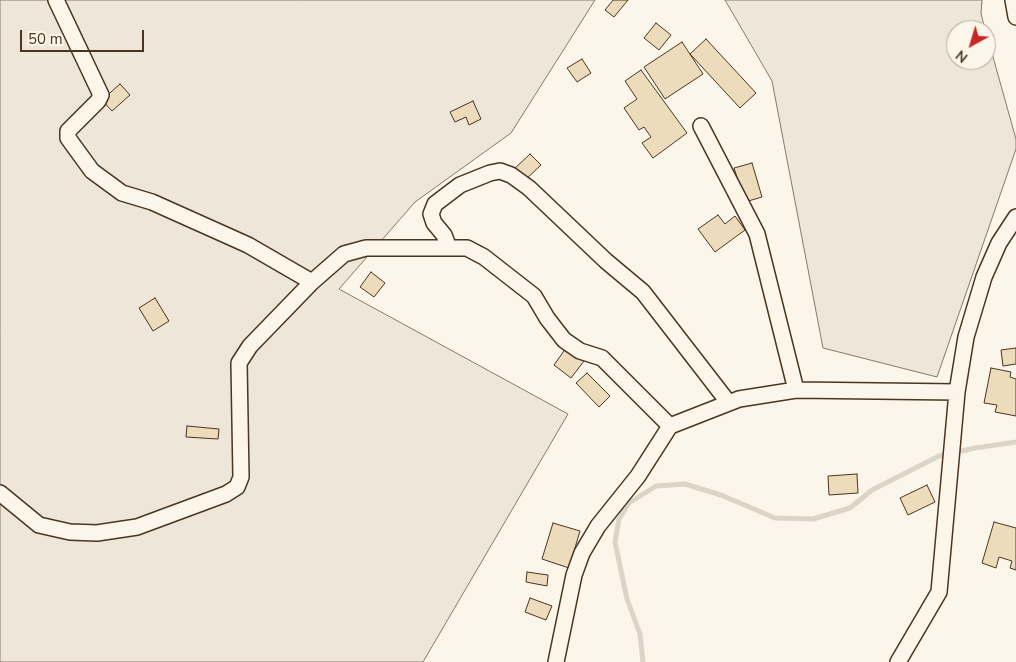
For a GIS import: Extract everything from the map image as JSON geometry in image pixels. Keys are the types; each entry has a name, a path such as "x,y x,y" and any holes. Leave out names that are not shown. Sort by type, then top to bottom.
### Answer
{"street":[{"path":"56,0 101,95 98,101 68,131 68,138 92,171 122,193 152,202 248,244 312,282"},
{"path":"1013,0 1016,17"},
{"path":"701,126 757,234 796,390"},
{"path":"449,248 444,235 434,223 431,214 435,204 460,185 490,173 500,171 511,175 529,188 606,261 643,292 728,402"},
{"path":"898,662 939,592 957,392 966,337 984,277 999,243 1016,217"},
{"path":"0,493 39,525 70,532 97,533 137,528 232,491 237,487 241,477 239,363 250,346 312,282 344,254 366,248 467,248 484,256 534,296 547,318 564,340 580,351 602,358 670,426"},
{"path":"556,662 574,574 582,553 598,526 638,476 670,426 728,402 796,390 957,392"}],"shaded area":[{"path":"0,0 595,0 511,133 415,202 339,289 568,414 423,662 0,662"},
{"path":"725,0 982,0 983,20 946,20 946,70 996,70 996,68 1016,139 1016,149 937,377 823,348 772,81"}],"building":[{"path":"613,0 628,0 614,17 605,10"},
{"path":"656,23 671,35 659,50 644,38"},
{"path":"706,39 756,93 740,108 690,54"},
{"path":"682,42 703,74 665,99 644,67"},
{"path":"582,59 591,73 577,82 567,68"},
{"path":"641,70 687,133 653,158 642,143 651,137 644,127 639,130 624,108 637,99 625,81"},
{"path":"120,84 130,95 112,111 102,100"},
{"path":"473,101 481,119 469,125 466,117 455,122 450,112"},
{"path":"530,154 541,165 523,182 512,171"},
{"path":"752,163 762,197 745,202 734,168"},
{"path":"718,215 725,224 735,216 745,230 715,252 698,229"},
{"path":"371,272 385,283 374,297 360,287"},
{"path":"155,298 169,321 153,331 139,308"},
{"path":"566,348 584,361 571,378 554,365"},
{"path":"1016,348 1016,364 1003,366 1001,350"},
{"path":"991,368 1011,372 1010,377 1016,379 1016,416 995,412 997,405 984,403"},
{"path":"587,373 610,396 599,407 576,383"},
{"path":"187,426 219,429 218,439 186,437"},
{"path":"857,474 858,493 829,495 828,476"},
{"path":"927,485 935,502 908,515 900,498"},
{"path":"994,522 1016,528 1016,570 1010,568 1012,561 999,557 996,568 982,563"},
{"path":"553,523 580,531 569,568 542,559"},
{"path":"527,572 548,575 547,586 526,582"},
{"path":"530,598 552,606 546,620 525,612"}],"waterway":[{"path":"643,662 640,634 627,599 615,542 619,519 629,503 656,486 685,484 721,495 775,518 813,519 850,508 872,490 939,456 1016,442"}]}
